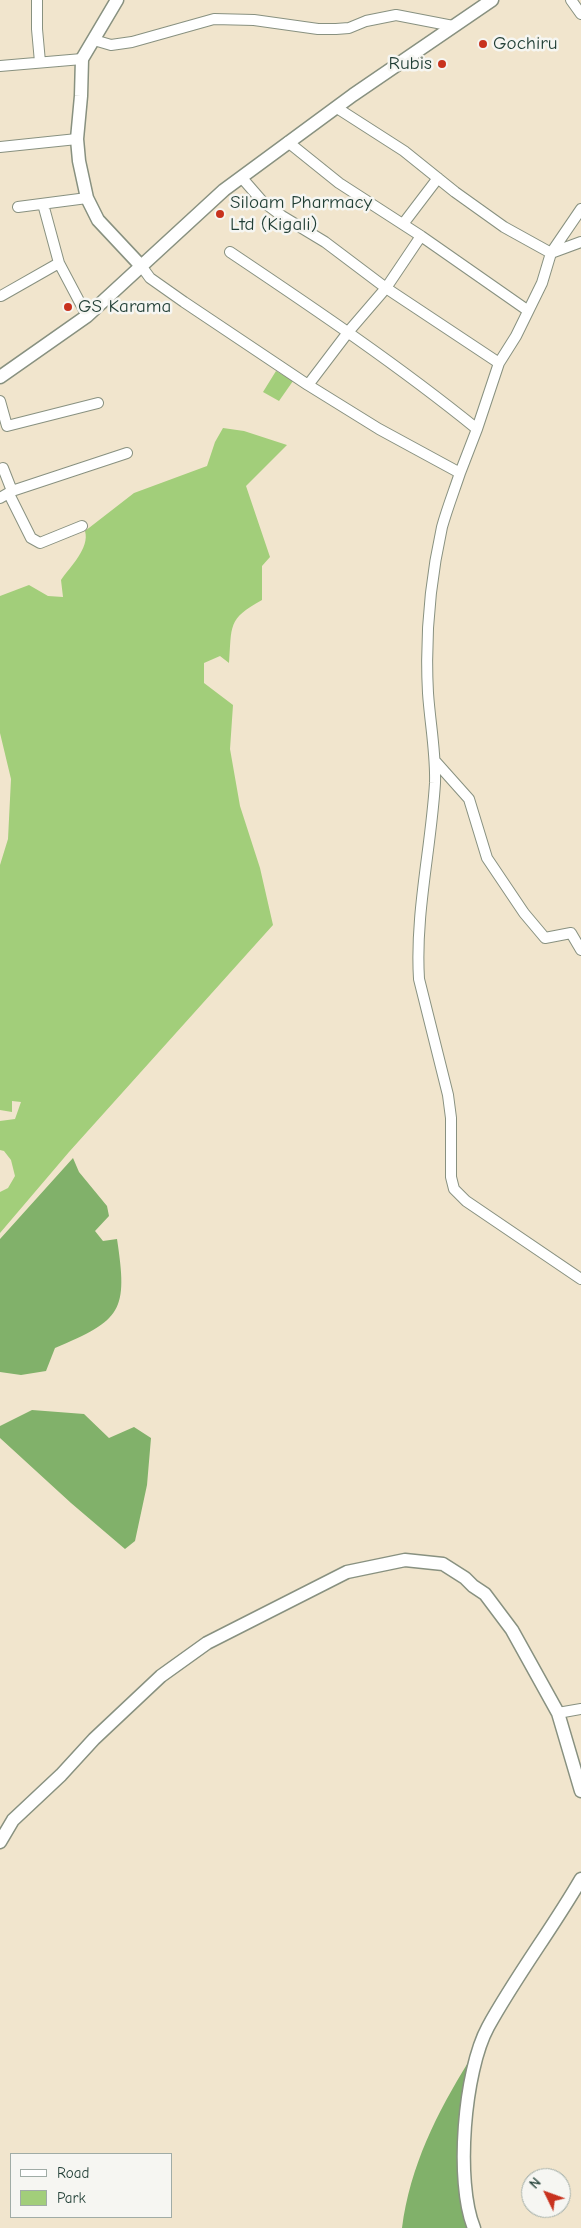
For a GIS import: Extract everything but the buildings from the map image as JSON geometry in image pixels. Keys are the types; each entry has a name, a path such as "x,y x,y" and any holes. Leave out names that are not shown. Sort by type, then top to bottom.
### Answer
{"main road":[{"path":"117,0 82,59 77,139 82,179 87,198 98,220 142,267"},
{"path":"0,377 87,316 142,267 201,210 288,142 492,0"},
{"path":"0,1842 13,1820 94,1739 161,1676 206,1643 339,1576 386,1562 404,1560 443,1564 466,1578 473,1586 485,1594 512,1630 558,1713 581,1791"},
{"path":"474,2228 464,2180 464,2142 476,2061 487,2028 581,1879"}],"street":[{"path":"37,0 40,62"},
{"path":"571,0 581,14"},
{"path":"94,40 111,45 126,43 214,20 254,20 318,29 336,29 350,28 366,21 396,15 453,26"},
{"path":"0,66 82,59"},
{"path":"337,108 394,144 504,227 552,253 581,242"},
{"path":"0,147 77,139"},
{"path":"288,142 339,183 421,236 527,310"},
{"path":"242,178 262,201 282,216 325,242 386,288 499,362"},
{"path":"403,224 438,178"},
{"path":"18,207 87,198"},
{"path":"43,204 59,263 87,316"},
{"path":"581,209 552,253 542,283 527,310 516,336 499,362 443,525 429,604 428,693 436,762 434,803 420,901 418,960 419,979 426,1012 448,1095 451,1118 451,1177 454,1189 466,1201 581,1279"},
{"path":"308,385 348,331 386,288 421,236"},
{"path":"230,252 348,331 422,385 477,429"},
{"path":"1,296 59,263"},
{"path":"142,267 150,278 308,385 379,429 460,473"},
{"path":"0,401 6,426 98,403"},
{"path":"7,494 127,453"},
{"path":"3,468 7,494 35,542 40,543 82,526"},
{"path":"436,762 468,799 487,858 524,913 545,938 571,933 581,950"},
{"path":"558,1713 581,1709"}],"green space":[{"path":"276,371 293,381 279,401 263,392"},
{"path":"223,428 244,431 287,445 246,486 270,557 262,566 262,600 242,613 233,625 229,663 220,656 204,663 204,683 233,705 230,749 240,806 260,868 273,925 69,1152 0,1233 0,1192 8,1188 15,1176 11,1160 4,1151 0,1150 0,1121 15,1119 21,1102 12,1101 12,1112 0,1110 0,865 8,839 11,779 0,733 0,596 29,585 48,596 63,597 61,580 82,551 85,544 85,531 134,493 207,466 215,442"},
{"path":"73,1158 79,1172 107,1206 109,1216 95,1231 103,1241 117,1239 121,1282 120,1298 115,1310 107,1320 94,1329 55,1348 46,1371 21,1375 0,1372 0,1239"},
{"path":"32,1410 84,1414 109,1438 134,1427 151,1438 147,1485 135,1541 125,1549 0,1438 0,1426"},
{"path":"469,2061 471,2065 466,2097 471,2228 402,2228 411,2183 426,2141 446,2100"}],"place":[{"name":"Gochiru","path":"483,44"},
{"name":"Rubis","path":"442,64"},
{"name":"Siloam Pharmacy Ltd (Kigali)","path":"220,214"},
{"name":"GS Karama","path":"68,307"}]}
